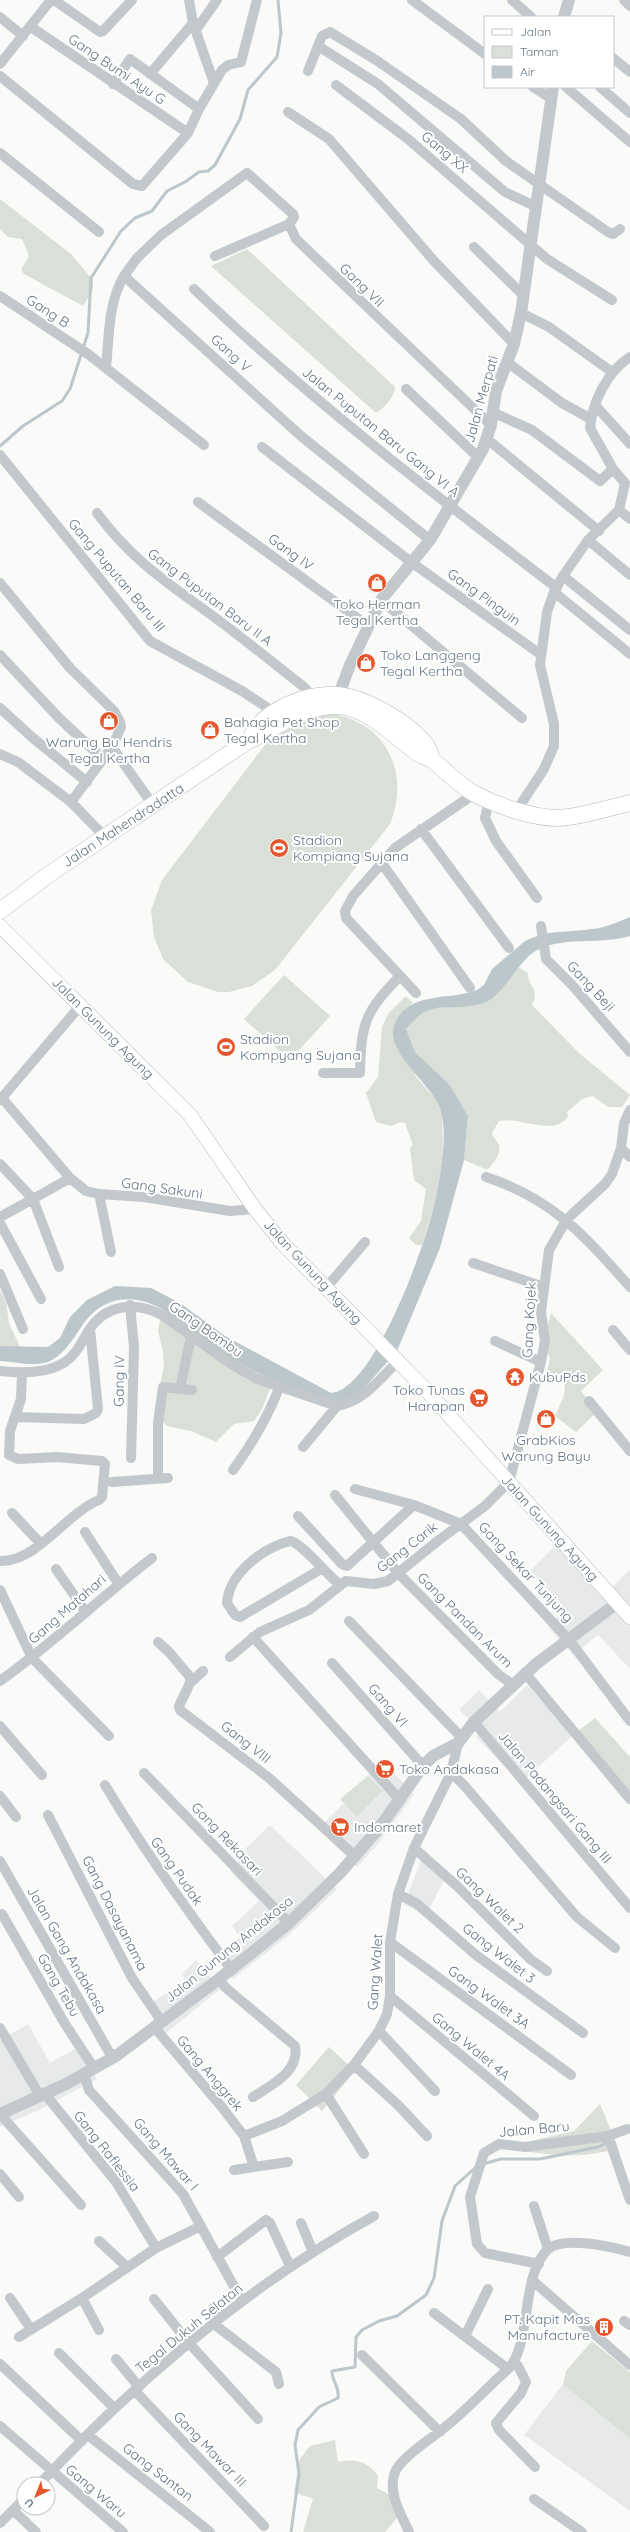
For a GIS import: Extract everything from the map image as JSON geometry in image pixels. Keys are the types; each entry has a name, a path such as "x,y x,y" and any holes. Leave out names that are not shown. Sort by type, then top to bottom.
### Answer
{"highway":[{"name":"Jalan Mahendradatta","path":"248,741 256,728 274,712 288,705 314,697 336,701 364,702 389,714 427,746 432,760 451,778 482,797 517,810 559,818 630,803"},
{"name":"Jalan Mahendradatta","path":"0,911 48,875 248,741 295,715 336,701"}],"main road":[{"name":"Jalan Gunung Agung","path":"0,926 190,1115 255,1209 283,1244 397,1360 625,1608"}],"street":[{"path":"0,64 51,0"},
{"path":"54,0 100,32 103,32 132,0"},
{"path":"189,0 194,27 214,83"},
{"path":"150,74 217,0"},
{"path":"0,76 136,185 142,186 188,133 199,109 225,67 241,62 257,0"},
{"path":"412,0 484,53"},
{"path":"512,0 530,16"},
{"path":"624,0 630,6"},
{"path":"565,16 567,1"},
{"path":"0,17 23,36"},
{"name":"Gang Bumi Ayu G","path":"31,27 113,84 188,133"},
{"path":"308,72 322,36 330,32 376,60 461,119 506,161 608,232 613,234 620,229"},
{"path":"318,46 378,84 505,192 537,207"},
{"path":"614,59 630,72"},
{"path":"113,84 129,60 199,109"},
{"name":"Gang XX","path":"336,85 408,139 559,267 612,300"},
{"path":"535,88 552,99"},
{"name":"Jalan Merpati","path":"336,701 368,625 381,600 430,540 451,508 486,440 491,425 496,391 514,344 521,313 541,184 553,88"},
{"path":"567,88 630,142"},
{"path":"601,88 630,113"},
{"path":"288,112 323,134 434,261 514,344"},
{"path":"0,153 99,232"},
{"name":"Gang VII","path":"124,276 137,258 161,235 245,173 249,174 293,214 294,217 289,224 296,239 491,425"},
{"path":"215,256 289,224"},
{"path":"474,247 523,295"},
{"path":"106,368 114,301 117,289 124,276"},
{"name":"Gang V","path":"124,276 301,436 430,540"},
{"name":"Jalan Puputan Baru Gang VI A","path":"194,289 252,344 451,508 555,590 630,654"},
{"name":"Gang B","path":"0,296 106,368 204,445"},
{"path":"521,313 549,327 612,372"},
{"path":"517,810 544,769 554,746 554,724 540,673 540,654 547,612 555,590 588,540 619,510 627,482 613,469 592,434 591,418 595,405 612,372 628,361"},
{"path":"507,362 562,403 591,418"},
{"path":"406,389 478,458"},
{"path":"595,405 630,444"},
{"path":"492,412 532,430 600,481 613,469"},
{"path":"486,440 599,531"},
{"name":"Gang Pinguin","path":"262,447 411,562 540,654"},
{"name":"Gang Puputan Baru III","path":"0,455 150,641 242,691 274,712"},
{"name":"Gang IV","path":"198,502 368,625"},
{"path":"619,510 630,519"},
{"name":"Gang Puputan Baru II A","path":"97,513 130,553 151,572 216,619 304,687 314,697"},
{"path":"588,540 630,575"},
{"path":"563,576 630,630"},
{"path":"0,583 70,668 114,711 121,727 112,747 87,782 70,802"},
{"path":"381,600 424,638 522,718"},
{"path":"0,655 59,718 103,759"},
{"path":"0,708 33,738 87,782"},
{"path":"112,747 153,805"},
{"path":"0,754 18,762 70,802 104,837"},
{"path":"416,993 345,914 353,896 381,862 395,848 421,829 482,797 485,818 496,841 537,898"},
{"path":"421,829 509,948"},
{"path":"381,862 470,988"},
{"name":"Gang Beji","path":"541,926 546,959 573,986 630,1052"},
{"path":"323,1073 360,1073 360,1037 365,1021 400,976"},
{"path":"1,1099 80,1006"},
{"name":"Gang Sakuni","path":"1,1099 70,1178 86,1190 99,1194 144,1197 230,1211 255,1209"},
{"name":"Gang Kojek","path":"509,1482 541,1362 545,1341 541,1312 549,1250 566,1219 605,1184 617,1164 621,1148 624,1123 630,1110"},
{"path":"621,1148 630,1157"},
{"path":"0,1164 32,1199 59,1267"},
{"path":"486,1177 527,1193 566,1219 630,1287"},
{"path":"0,1217 70,1178"},
{"path":"99,1194 111,1252"},
{"path":"0,1223 41,1299"},
{"path":"326,1288 365,1242"},
{"path":"472,1263 544,1287"},
{"path":"0,1274 23,1329"},
{"name":"Gang IV","path":"130,1305 134,1347 131,1458"},
{"name":"Gang Bambu","path":"0,1371 22,1373 55,1367 65,1362 75,1353 90,1329 108,1312 130,1305 151,1309 177,1324 191,1336 231,1364 279,1388 337,1406"},
{"path":"17,1416 84,1419 96,1413 98,1409 90,1329"},
{"path":"613,1330 630,1350"},
{"path":"180,1389 191,1336"},
{"path":"495,1341 541,1362"},
{"path":"303,1447 337,1406 348,1404 362,1397 397,1360"},
{"path":"0,1561 16,1560 41,1544 76,1514 102,1497 105,1464 102,1462 82,1458 12,1458 8,1453 10,1431 17,1416 21,1399 22,1373"},
{"path":"112,1482 163,1478 158,1423 163,1388 192,1390"},
{"path":"234,1470 257,1437 268,1416 279,1388"},
{"path":"589,1401 630,1451"},
{"name":"Gang Carik","path":"340,1584 351,1581 382,1584 399,1574 485,1506 509,1482"},
{"path":"355,1489 414,1505 461,1524"},
{"name":"Gang Pandan Arum","path":"335,1495 399,1574 499,1675 512,1684"},
{"path":"298,1516 344,1566 414,1505"},
{"path":"12,1513 41,1544"},
{"name":"Gang Sekar Tunjung","path":"461,1524 570,1641 630,1721"},
{"path":"85,1532 118,1583"},
{"path":"230,1658 253,1637 268,1627 309,1610 340,1584 322,1569 300,1545 290,1541 253,1560 236,1576 227,1603 238,1617 322,1569"},
{"name":"Gang Matahari","path":"0,1681 32,1658 118,1583 152,1558"},
{"path":"56,1569 85,1611"},
{"path":"0,1590 32,1658 109,1736"},
{"name":"Jalan Gunung Andakasa","path":"0,2114 43,2095 89,2071 112,2054 158,2025 289,1923 355,1856 400,1800 423,1766 433,1756 460,1740 474,1722 512,1684 570,1641 625,1608"},
{"path":"349,1620 460,1740"},
{"path":"253,1637 400,1800"},
{"path":"158,1642 190,1676 190,1683"},
{"name":"Gang VI","path":"332,1663 423,1766"},
{"path":"190,1683 203,1671"},
{"path":"525,1674 630,1799"},
{"name":"Gang VIII","path":"190,1683 179,1706 180,1710 270,1778 355,1856"},
{"name":"Jalan Padangsari Gang III","path":"474,1722 630,1908"},
{"path":"0,1726 42,1775"},
{"name":"Gang Walet","path":"244,2136 282,2121 326,2094 354,2065 379,2031 387,2014 390,1996 390,1942 398,1894 414,1848 450,1773 460,1740"},
{"name":"Gang Rekasari","path":"144,1773 289,1923"},
{"path":"450,1773 463,1784 577,1917 615,1948"},
{"name":"Gang Pudak","path":"105,1785 138,1840 180,1902 231,1969"},
{"path":"0,1796 16,1818"},
{"name":"Gang Dasayanama","path":"48,1815 132,1978 158,2025"},
{"name":"Gang Walet 2","path":"414,1848 457,1886 530,1959 547,1971"},
{"name":"Jalan Gang Andakasa","path":"0,1861 112,2054"},
{"name":"Gang Walet 3","path":"398,1894 429,1913 476,1955 583,2033"},
{"name":"Gang Tebu","path":"2,1914 66,2024 89,2071"},
{"name":"Gang Walet 3A","path":"390,1942 571,2075"},
{"path":"219,1979 226,1988 295,2046 297,2053 286,2075 252,2097"},
{"name":"Gang Walet 4A","path":"390,1996 534,2116"},
{"name":"Gang Anggrek","path":"158,2025 244,2136 254,2167"},
{"name":"Gang Raflessia","path":"0,2028 43,2095 116,2182 156,2248"},
{"path":"379,2031 435,2091"},
{"path":"354,2065 399,2106 427,2136"},
{"name":"Gang Mawar I","path":"89,2071 89,2090 183,2194 242,2301"},
{"path":"326,2094 364,2154"},
{"path":"0,2114 81,2205"},
{"name":"Jalan Baru","path":"539,2264 485,2253 480,2250 477,2244 470,2197 481,2158 490,2148 499,2144 525,2147 608,2136 627,2129"},
{"path":"608,2136 630,2200"},
{"path":"234,2170 288,2162"},
{"path":"0,2174 19,2197"},
{"path":"534,2206 548,2249"},
{"name":"Tegal Dukuh Selatan","path":"48,2476 114,2408 242,2301 290,2266 374,2216"},
{"path":"217,2257 266,2220 270,2223 290,2266"},
{"path":"301,2223 313,2252"},
{"path":"19,2336 82,2298 156,2248 201,2226"},
{"path":"99,2241 127,2267"},
{"path":"409,2532 396,2502 392,2483 396,2471 411,2455 440,2432 510,2366 533,2281 539,2264 548,2249 556,2245 586,2243 611,2246 630,2252"},
{"path":"533,2281 630,2365"},
{"path":"465,2336 488,2289"},
{"path":"10,2298 32,2329"},
{"path":"82,2298 99,2330"},
{"path":"154,2299 189,2344 258,2419"},
{"path":"213,2308 217,2321 276,2372 279,2384"},
{"path":"434,2313 510,2366 518,2366 526,2382 521,2393 496,2422 499,2430 535,2467"},
{"path":"59,2353 114,2408"},
{"path":"362,2355 440,2432"},
{"name":"Gang Mawar III","path":"116,2359 137,2389 264,2526"},
{"name":"Gang Santan","path":"0,2364 85,2438 210,2532"},
{"name":"Gang Waru","path":"0,2426 123,2532"},
{"path":"534,2499 582,2532"},
{"path":"0,2523 16,2506"},
{"path":"12,2510 36,2532"}],"shaded area":[{"path":"560,1541 609,1591 630,1569 630,1669 598,1635 573,1655 548,1627 565,1609 530,1571"},
{"path":"527,1685 573,1735 521,1783 476,1737 482,1730 459,1710 479,1690 500,1712"},
{"path":"384,1762 414,1794 379,1843 357,1867 318,1829 344,1803 357,1817 383,1792 368,1776"},
{"path":"270,1825 337,1889 290,1934 233,1979 215,1956 240,1937 232,1926 259,1901 230,1871 247,1853 245,1849"},
{"path":"421,1860 446,1876 426,1916 404,1904"},
{"path":"196,1960 220,1989 164,2035 147,2005 186,1981 182,1974"},
{"path":"28,2024 50,2063 78,2047 97,2079 39,2110 0,2127 0,2040"},
{"path":"563,2384 630,2439 630,2511 524,2435"}],"green space":[{"path":"0,199 71,254 93,280 93,290 83,306 24,274 21,270 29,256 22,239 8,237 0,229"},
{"path":"247,249 395,387 395,391 391,398 376,413 211,266"},
{"name":"Stadion Kompiang Sujana","path":"333,714 352,720 368,728 380,740 390,754 395,770 397,787 396,805 390,824 275,970 252,986 229,992 218,992 188,982 163,959 154,937 151,910 162,880 271,737 304,717"},
{"path":"518,967 528,973 528,978 535,995 532,1005 580,1054 630,1095 622,1107 608,1107 593,1096 582,1099 567,1112 568,1117 561,1123 553,1125 535,1125 507,1120 499,1121 492,1133 500,1148 492,1164 488,1169 485,1169 464,1160 468,1116 450,1085 415,1052 406,1029 415,1018 432,1008 459,1006 501,988"},
{"path":"284,975 330,1016 290,1060 244,1019"},
{"path":"406,996 413,1003 405,1009 395,1041 417,1078 438,1102 442,1111 443,1160 434,1207 422,1245 416,1245 409,1238 421,1221 426,1189 414,1180 410,1148 413,1145 405,1123 400,1122 391,1126 376,1122 366,1093 378,1077 382,1027 388,1014"},
{"path":"0,1290 6,1302 9,1323 20,1347 0,1346"},
{"path":"162,1309 229,1358 273,1381 262,1409 254,1421 234,1424 216,1442 191,1431 167,1426 160,1419 156,1406 164,1365 163,1351 158,1331"},
{"path":"551,1313 603,1370 581,1391 597,1412 576,1432 555,1416 564,1396 565,1379 545,1379 550,1358 543,1343"},
{"path":"595,1718 630,1757 630,1799 573,1735"},
{"path":"368,1776 383,1791 357,1817 340,1799"},
{"path":"329,2047 355,2071 322,2111 296,2085"},
{"path":"600,2104 618,2147 592,2154 563,2155 506,2147 574,2131"},
{"path":"592,2341 630,2372 630,2439 563,2384 566,2371"},
{"path":"335,2440 338,2462 350,2460 361,2462 370,2467 378,2476 377,2488 399,2500 402,2512 385,2532 303,2532 313,2499 294,2492 300,2459 310,2446"}],"water":[{"path":"630,917 630,936 619,939 559,943 537,950 522,963 503,988 488,1001 468,1006 432,1009 424,1012 406,1029 415,1052 450,1085 468,1116 464,1160 440,1248 397,1351 359,1394 342,1403 273,1381 229,1358 162,1309 151,1304 130,1299 110,1302 92,1314 66,1348 52,1360 40,1364 0,1361 0,1346 48,1347 60,1338 70,1317 87,1300 115,1286 151,1288 180,1303 225,1336 331,1393 347,1386 364,1368 380,1343 395,1313 409,1282 429,1225 439,1183 444,1134 441,1111 437,1102 404,1059 397,1047 393,1036 394,1026 400,1015 408,1007 418,1002 477,990 484,985 492,969 525,941 549,933 602,927"}],"waterway":[{"path":"0,446 23,426 62,401 70,389 88,333 91,278 121,231 135,218 152,211 167,191 185,182 199,172 208,171 215,165 240,119 248,90 277,57 281,33 278,0"},
{"path":"483,2164 501,2159 540,2159 598,2147 608,2142"},
{"path":"291,2532 299,2474 295,2445 298,2430 319,2407 338,2398 338,2391 332,2371 355,2367 356,2337 362,2330 379,2321 397,2316 426,2295 434,2278 442,2221 455,2186 476,2167"}],"place":[{"name":"Toko Herman Tegal Kertha","path":"377,583"},
{"name":"Toko Langgeng Tegal Kertha","path":"366,663"},
{"name":"Warung Bu Hendris Tegal Kertha","path":"109,721"},
{"name":"Bahagia Pet Shop Tegal Kertha","path":"210,730"},
{"name":"Stadion Kompiang Sujana","path":"279,848"},
{"name":"Stadion Kompyang Sujana","path":"226,1047"},
{"name":"KubuPds","path":"515,1377"},
{"name":"Toko Tunas Harapan","path":"479,1398"},
{"name":"GrabKios Warung Bayu","path":"546,1419"},
{"name":"Toko Andakasa","path":"385,1769"},
{"name":"Indomaret","path":"340,1827"},
{"name":"PT. Kapit Mas Manufacture","path":"604,2327"}]}
